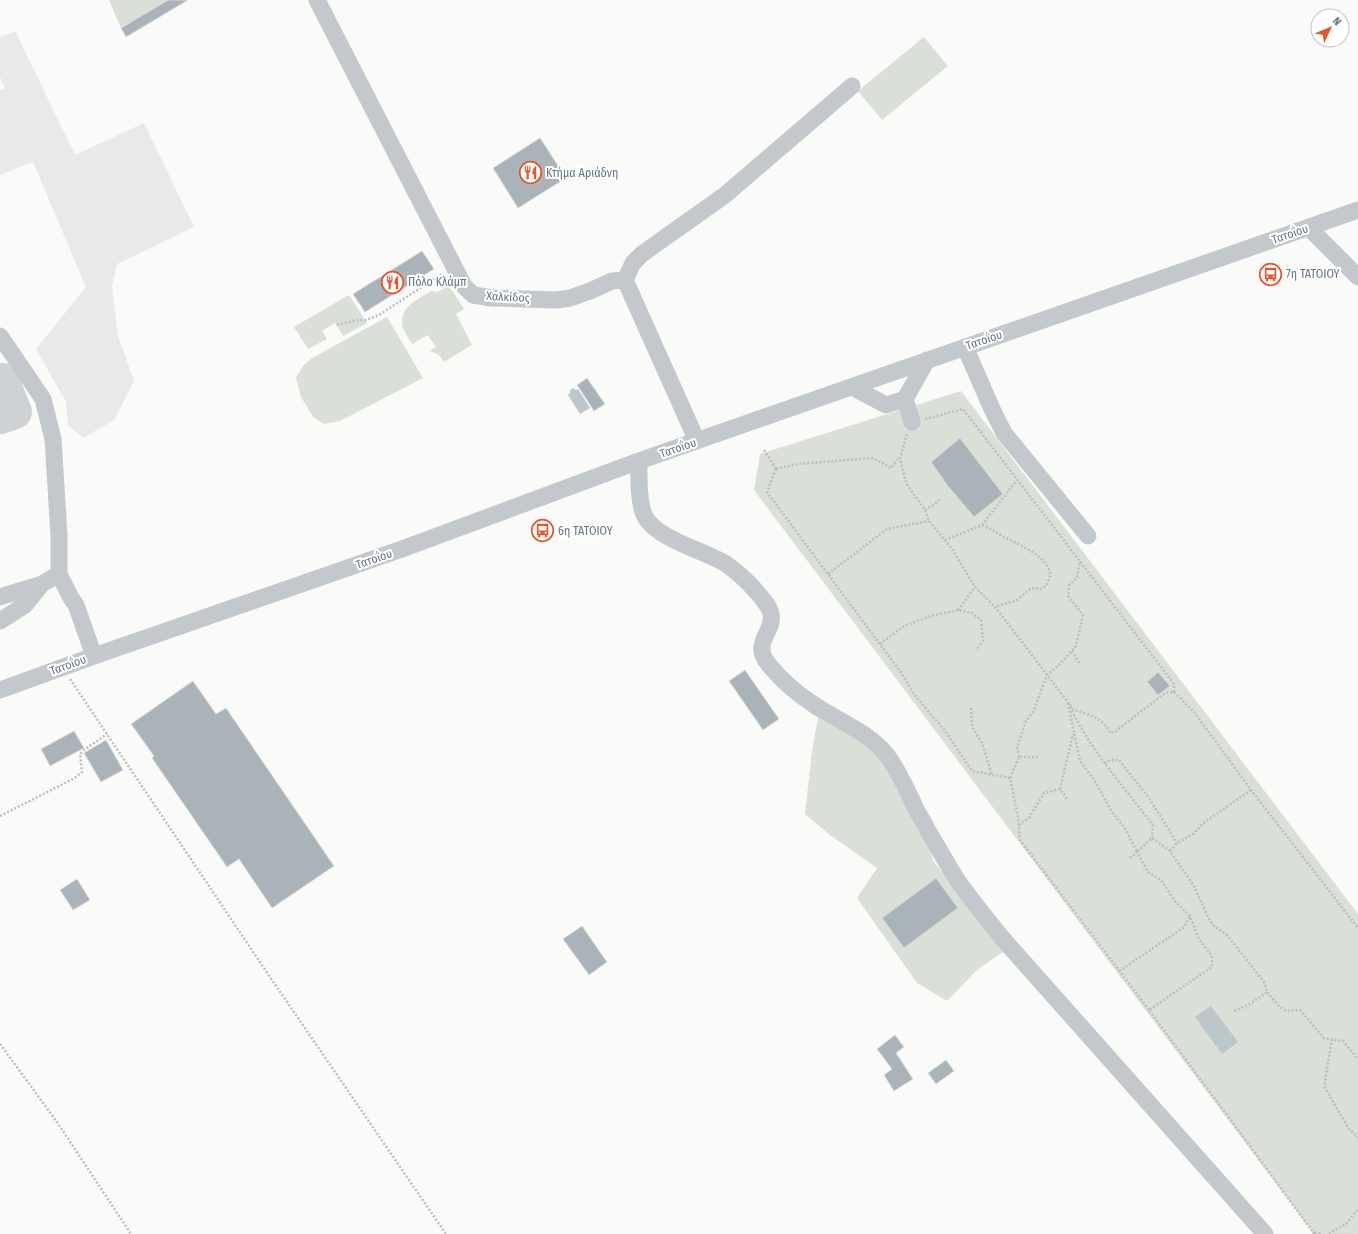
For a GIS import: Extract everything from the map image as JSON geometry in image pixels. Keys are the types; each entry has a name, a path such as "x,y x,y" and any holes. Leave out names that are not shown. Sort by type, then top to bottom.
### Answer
{"street":[{"name":"Χαλκίδος","path":"317,0 464,286 473,295 492,298 557,300 570,298 612,281 625,280"},
{"path":"697,441 625,280 633,263 642,254 725,195 852,86"},
{"name":"Τατοΐου","path":"0,690 402,549 639,461 1358,210"},
{"path":"1309,228 1358,277"},
{"path":"0,336 43,399 53,439 60,536 59,574 76,605 94,656"},
{"path":"965,346 1004,433 1088,536"},
{"path":"852,387 886,405 905,399 927,360"},
{"path":"905,399 912,422"},
{"path":"639,461 640,493 643,513 651,524 661,533 726,564 754,589 768,606 771,615 770,626 761,648 763,657 769,665 809,702 860,732 876,744 887,755 903,781 915,808 947,864 958,882 985,917 1265,1234"},
{"path":"0,597 42,584 59,574"},
{"path":"0,621 25,605 42,584"}],"path":[{"path":"337,325 358,320 366,320 379,315 454,266"},
{"path":"776,469 797,464 873,458 891,468 900,458 909,425 912,422 963,409 1174,684 1174,692 1194,712 1251,790 1358,928"},
{"path":"764,450 776,469"},
{"path":"900,458 906,483 925,510 929,521 945,540 974,587 995,607 1074,710 1094,716 1108,728 1110,733 1165,693 1174,692"},
{"path":"776,469 766,492 902,674 913,693 945,732 972,771 1010,778"},
{"path":"945,540 982,525 1017,480"},
{"path":"925,510 941,498"},
{"path":"828,574 887,529 929,521"},
{"path":"982,525 991,528 1033,552 1044,562 1049,572 1047,584 1042,588 1032,588 1017,600 995,607"},
{"path":"1080,561 1077,578 1068,585 1068,596 1083,615 1076,646 1058,666 1047,675 1034,710 1026,721 1017,747 1019,757 1010,778 1018,817 1020,840 1149,1010 1313,1233 1321,1234"},
{"path":"958,610 974,587"},
{"path":"880,644 904,626 931,616 958,610 972,613 981,620 983,641 976,650"},
{"path":"1072,651 1080,664"},
{"path":"62,667 272,980 446,1234"},
{"path":"1068,702 1080,761 1093,778 1112,812 1125,828 1148,872 1161,880 1175,901 1190,916 1199,938 1212,956 1212,966 1149,1010"},
{"path":"1068,702 1079,726 1095,751 1153,826 1152,838 1130,858"},
{"path":"971,708 972,728 982,743 992,775"},
{"path":"1067,799 1060,789 1074,732"},
{"path":"0,816 73,779 82,772 80,754 107,734"},
{"path":"1019,757 1038,757"},
{"path":"1105,764 1110,760 1119,760 1149,798 1177,843"},
{"path":"1019,825 1029,818 1044,793 1060,789"},
{"path":"1170,851 1177,843 1193,834 1206,821 1251,790"},
{"path":"1152,838 1170,851 1194,886 1209,919 1214,926 1227,935 1264,982 1267,992 1279,1006 1286,1011 1300,1010 1324,1038 1343,1041 1358,1059"},
{"path":"1119,971 1183,928 1190,916"},
{"path":"1234,1011 1250,1004 1267,992"},
{"path":"1332,1039 1325,1088 1349,1129 1358,1137"},
{"path":"0,1044 57,1122 131,1234"},
{"path":"1330,1234 1346,1223 1358,1209"}],"shaded area":[{"path":"109,0 168,0 121,28"},
{"path":"15,31 75,155 144,123 194,227 117,264 112,286 118,336 134,381 114,420 83,438 68,425 66,402 36,349 86,287 33,162 0,175 0,90 5,88 0,77 0,37"},
{"path":"924,37 948,66 882,120 858,91"},
{"path":"449,286 464,309 456,314 472,345 444,362 439,355 430,351 436,347 428,335 412,344 403,328 402,321 406,309 415,301 431,291 437,292"},
{"path":"349,295 367,323 343,336 335,323 322,331 327,339 308,349 294,327"},
{"path":"387,317 423,378 340,421 324,424 313,417 301,397 296,378 303,366 312,358"},
{"path":"573,388 576,390 578,389 590,408 580,414 568,395 570,390"},
{"path":"961,391 1358,914 1358,1234 1314,1234 754,490 760,454"},
{"path":"818,718 865,741 888,758 914,805 934,862 1006,950 978,969 947,1001 917,983 857,898 877,868 830,835 805,814 812,751"},
{"path":"1211,1006 1238,1042 1222,1054 1195,1017"}],"building":[{"path":"168,0 188,0 126,37 121,28"},
{"name":"Κτήμα Αριάδνη","path":"540,138 566,178 518,208 493,168"},
{"name":"Πόλο Κλάμπ","path":"422,251 434,269 365,312 353,294"},
{"path":"587,378 605,404 594,411 577,385"},
{"path":"960,438 1003,494 974,517 947,485 931,462"},
{"path":"745,670 779,719 763,730 729,681"},
{"path":"1158,672 1170,686 1158,695 1147,682"},
{"path":"193,681 216,714 226,708 334,866 272,908 239,859 227,867 152,758 154,756 131,724"},
{"path":"74,731 84,748 50,766 41,749"},
{"path":"106,740 123,770 101,782 84,753"},
{"path":"936,878 958,908 904,948 882,918"},
{"path":"77,879 90,900 73,910 60,890"},
{"path":"582,926 607,962 589,975 563,939"},
{"path":"895,1035 904,1047 896,1053 913,1079 894,1091 884,1075 892,1069 877,1049"},
{"path":"946,1060 954,1071 936,1084 928,1073"}],"taxiway":[{"path":"0,381 2,380 15,412 0,417"}],"place":[{"name":"Κτήμα Αριάδνη","path":"530,173"},
{"name":"7η ΤΑΤΟΙΟΥ","path":"1271,274"},
{"name":"Πόλο Κλάμπ","path":"393,282"},
{"name":"6η ΤΑΤΟΙΟΥ","path":"542,531"}]}
